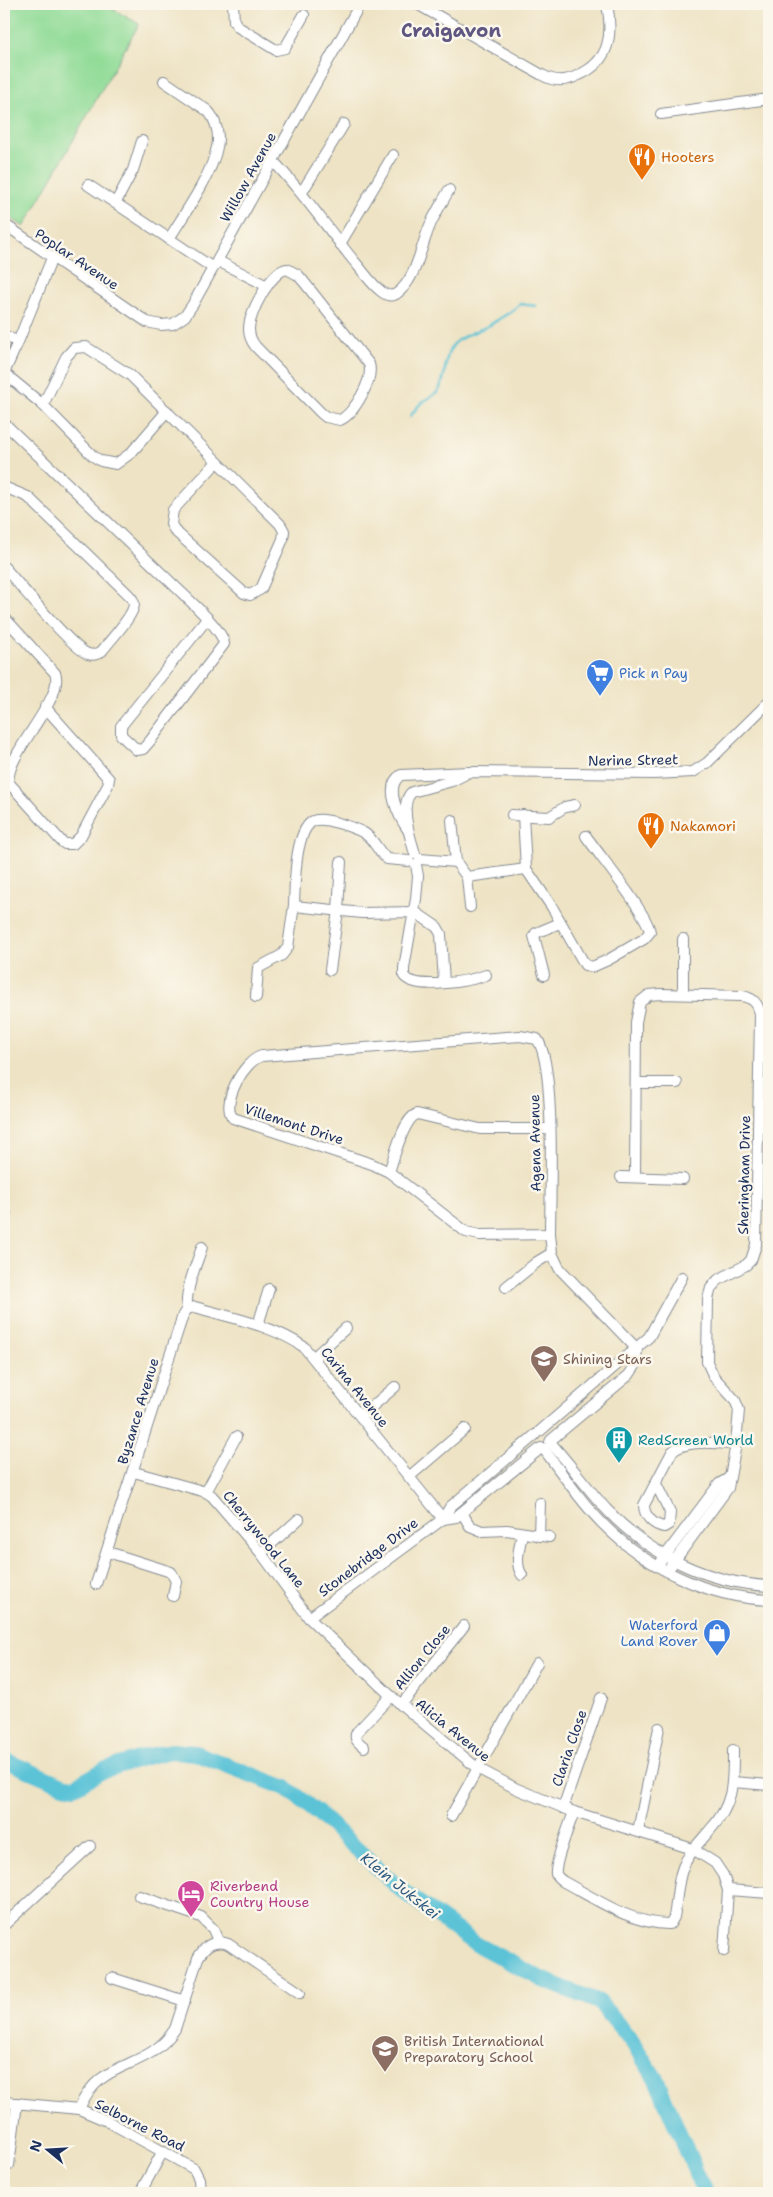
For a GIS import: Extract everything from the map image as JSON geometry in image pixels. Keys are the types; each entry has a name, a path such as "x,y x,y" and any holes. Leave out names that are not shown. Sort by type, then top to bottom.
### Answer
{"street":[{"name":"Willow Avenue","path":"136,315 147,322 161,325 178,321 193,304 360,4"},
{"path":"423,5 542,75 562,81 593,68 603,57 607,46 609,30 607,4"},
{"path":"231,5 234,21 238,27 276,50 285,48 304,15"},
{"path":"164,81 198,102 208,111 213,117 218,140 214,157 203,181 169,239"},
{"path":"661,114 769,100"},
{"path":"302,192 344,124"},
{"path":"116,202 132,170 142,141"},
{"path":"340,244 393,154"},
{"path":"273,161 302,192 340,244 377,288 384,294 393,296 401,290 418,262 431,222 449,190"},
{"path":"88,185 169,239 215,264 267,286"},
{"name":"Poplar Avenue","path":"4,224 136,315"},
{"path":"52,258 4,373 43,405 93,456 101,461 116,464 131,453 167,411"},
{"path":"283,270 292,271 304,282 365,358 370,369 368,381 354,409 344,418 340,420 332,419 321,414 252,342 249,332 250,320 267,286 277,273 283,270"},
{"path":"4,335 18,342"},
{"path":"43,405 70,351 82,346 130,375 216,463 280,524 284,531 283,539 261,589 250,595 244,593 175,531 171,524 173,510 216,463"},
{"path":"4,424 175,586 206,619 223,638 224,644 150,741 143,749 137,750 122,735 121,726 206,619"},
{"path":"4,487 28,496 128,594 134,603 134,607 102,651 89,655 74,644 4,567"},
{"path":"4,617 54,673 56,684 10,771 8,780 11,787 61,841 65,844 73,844 81,836 108,785 109,779 45,707"},
{"name":"Nerine Street","path":"393,792 395,779 401,775 470,772 654,774 692,772 708,763 769,702"},
{"name":"Nerine Street","path":"407,797 412,792 452,781 470,772"},
{"path":"393,792 407,797 405,804 408,830 418,876 415,912 404,976 410,982 418,983 466,981 486,975"},
{"path":"393,792 397,807 408,830"},
{"path":"575,805 565,807 549,817 518,815 526,869 552,907 582,961 585,965 592,967 644,939 650,932 632,900 586,836"},
{"path":"256,998 258,968 282,956 288,947 294,906 297,859 306,831 315,820 326,820 358,830 371,839 387,859 456,862"},
{"path":"452,820 456,862 467,877 470,908"},
{"path":"330,970 338,910 340,862"},
{"path":"467,877 526,869"},
{"path":"294,906 370,913 415,912 439,930 442,940 444,982"},
{"path":"544,975 534,936 536,933 560,923"},
{"path":"683,939 684,994"},
{"name":"Sheringham Drive","path":"635,1177 636,1022 640,1002 653,994 749,998 756,1003 760,1014 756,1245 754,1254 746,1265 714,1284 709,1293 707,1307 707,1362 714,1377 735,1400 739,1410 736,1444 728,1488 668,1571"},
{"name":"Villemont Drive","path":"532,1037 520,1036 255,1057 246,1065 229,1102 228,1110 233,1118 372,1164 389,1172 466,1232 480,1235 550,1234"},
{"name":"Agena Avenue","path":"532,1037 540,1044 544,1055 550,1106 550,1234 552,1253 559,1268 637,1349"},
{"path":"637,1083 677,1083"},
{"path":"389,1172 406,1124 412,1116 417,1114 480,1129 550,1130"},
{"path":"621,1177 683,1178"},
{"path":"4,1207 6,1216 4,1226"},
{"name":"Byzance Avenue","path":"96,1584 134,1472 183,1315 187,1309 186,1302 189,1289 202,1246"},
{"path":"506,1286 552,1253"},
{"name":"Stonebridge Drive","path":"310,1618 443,1519 450,1507 637,1349 649,1337 682,1277"},
{"path":"258,1325 270,1288"},
{"name":"Carina Avenue","path":"187,1309 195,1308 258,1325 291,1338 304,1347 443,1519"},
{"path":"314,1357 346,1328"},
{"name":"Stonebridge Drive","path":"443,1519 456,1517 462,1513 629,1375 635,1366 637,1349"},
{"path":"361,1416 395,1387"},
{"path":"579,1399 588,1410"},
{"path":"410,1476 465,1429"},
{"path":"546,1444 549,1434 538,1433 534,1442 546,1444 624,1526 665,1556 717,1578 745,1584 769,1586"},
{"path":"206,1492 236,1437"},
{"path":"546,1444 585,1503 617,1538 657,1566 727,1594 769,1600"},
{"path":"656,1484 668,1457 678,1448 700,1444 736,1444"},
{"name":"Cherrywood Lane","path":"134,1472 206,1492 222,1506 310,1618"},
{"path":"490,1473 498,1483"},
{"path":"657,1566 719,1484 729,1478"},
{"path":"585,1503 595,1496"},
{"path":"462,1513 470,1526 478,1530 507,1530 544,1537 540,1503"},
{"path":"260,1553 299,1519"},
{"path":"522,1533 517,1562 522,1575"},
{"path":"108,1552 171,1572 176,1581 173,1596"},
{"name":"Alicia Avenue","path":"310,1618 401,1705 477,1768 516,1789 563,1808 693,1849 715,1863 723,1875 728,1890"},
{"name":"Allion Close","path":"401,1705 464,1626"},
{"path":"451,1816 537,1663"},
{"path":"364,1747 355,1738 357,1732 391,1696"},
{"name":"Claria Close","path":"563,1808 601,1698"},
{"path":"638,1831 659,1728"},
{"path":"574,1812 558,1860 556,1870 558,1877 614,1908 643,1921 670,1924 674,1917 682,1868 693,1849 724,1812 733,1782 733,1750"},
{"path":"733,1782 769,1785"},
{"path":"4,1926 90,1846"},
{"path":"724,1951 728,1890 769,1893"},
{"path":"139,1896 201,1917 213,1929 218,1941 234,1947 300,1993"},
{"path":"79,2109 87,2092 100,2077 150,2055 168,2039 175,2029 201,1952 218,1941"},
{"path":"112,1978 184,2001"},
{"name":"Selborne Road","path":"4,2102 79,2109 108,2121 194,2169 199,2179 200,2193"},
{"path":"8,2165 17,2103"},
{"path":"140,2193 163,2151"}],"green space":[{"path":"4,4 104,4 139,24 24,227 4,213"}],"waterway":[{"path":"410,416 421,403 438,391 442,382 447,357 452,346 457,341 468,334 488,326 520,304 536,306"},
{"name":"Klein Jukskei","path":"4,1760 63,1785 74,1787 104,1770 145,1757 171,1751 195,1753 286,1788 319,1814 401,1890 476,1944 543,1980 599,2002 631,2040 656,2079 705,2193"}],"place":[{"name":"Hooters","path":"642,181"},
{"name":"Pick n Pay","path":"600,697"},
{"name":"Nakamori","path":"651,850"},
{"name":"Shining Stars","path":"544,1383"},
{"name":"RedScreen World","path":"619,1464"},
{"name":"Waterford Land Rover","path":"717,1657"},
{"name":"Riverbend Country House","path":"191,1918"},
{"name":"British International Preparatory School","path":"385,2073"}],"district":[{"name":"Craigavon","path":"451,30"}]}
